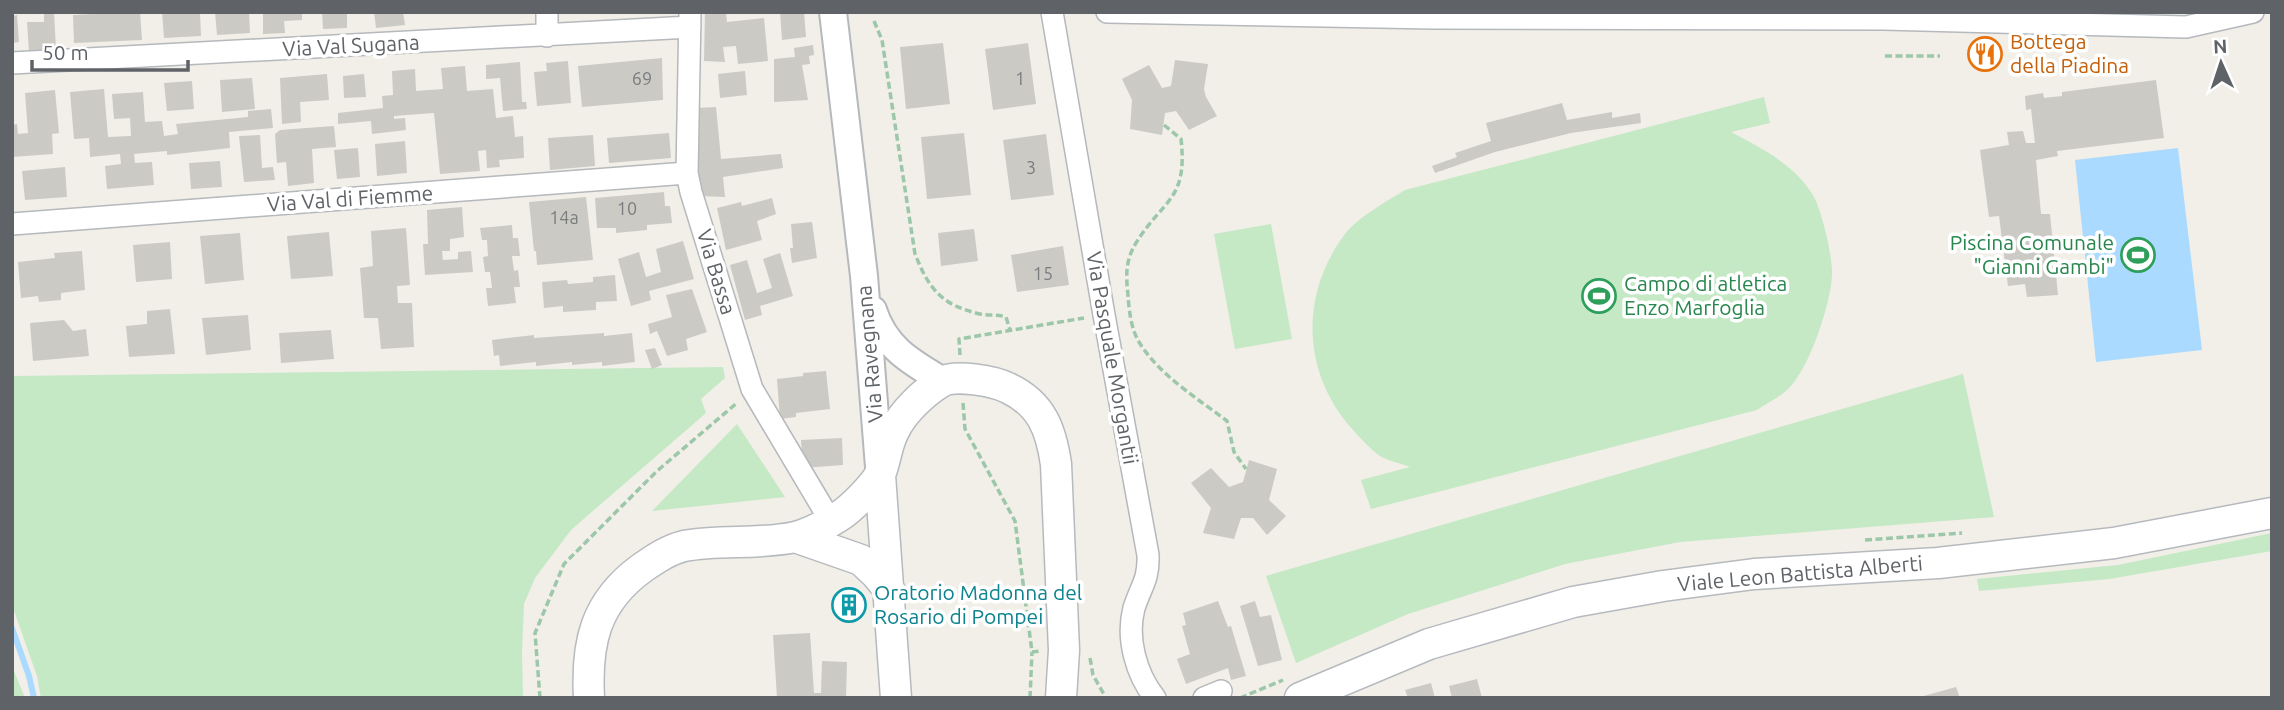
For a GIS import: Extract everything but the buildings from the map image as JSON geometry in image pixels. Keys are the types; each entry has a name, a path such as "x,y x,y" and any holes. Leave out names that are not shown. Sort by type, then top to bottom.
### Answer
{"main road":[{"path":"589,698 587,668 592,634 606,602 629,578 659,556 682,547 795,537 825,525 844,514 880,474 893,431 904,415 956,381 989,380 1018,393 1039,413 1052,435 1056,464 1057,658 1081,697"},
{"name":"Via Ravegnana","path":"880,474 896,698"},
{"name":"Viale Leon Battista Alberti","path":"1300,698 1429,644 1586,600 1662,586 1754,574 1938,563 2114,543 2272,513"},
{"path":"795,537 861,560 890,591"}],"street":[{"path":"547,12 547,36"},
{"name":"Via Ravegnana","path":"833,12 864,276 880,474"},
{"name":"Via Pasquale Morgantii","path":"1052,12 1148,555 1146,581 1134,609 1131,645 1148,689 1155,698"},
{"path":"1107,12 1884,15 2186,27 2253,12"},
{"name":"Via Val Sugana","path":"12,63 547,36 690,20"},
{"name":"Via Bassa","path":"690,20 687,173 752,389 824,510"},
{"name":"Via Val di Fiemme","path":"12,224 687,173"},
{"path":"864,276 875,314 888,342 911,362 956,381"}],"path":[{"path":"874,21 882,40 915,254 923,274 932,290 947,303 965,311 1006,317 1010,330"},
{"path":"1885,56 1940,56"},
{"path":"1164,125 1181,139 1182,172 1173,198 1136,242 1127,262 1129,311 1138,341 1156,363 1227,421 1234,452 1246,470"},
{"path":"1030,698 1032,652 1015,521 965,429 956,381 959,339 1086,318"},
{"path":"540,698 535,633 564,564 657,471 752,389"},
{"path":"1081,697 1093,675 1089,649"},
{"path":"1032,652 1057,658"}],"green space":[{"path":"1764,97 1770,123 1731,132 1777,158 1806,186 1820,213 1832,267 1828,302 1818,335 1804,367 1788,389 1757,410 1371,509 1361,480 1410,467 1376,453 1353,430 1336,408 1316,359 1314,308 1320,282 1330,258 1345,234 1373,210 1405,190"},
{"path":"1271,224 1292,339 1235,349 1214,234"},
{"path":"723,367 725,378 701,399 706,413 571,530 535,578 524,604 523,698 41,698 37,676 12,605 12,376"},
{"path":"1963,374 1994,517 1680,542 1565,564 1408,614 1296,663 1266,576"},
{"path":"737,424 785,497 652,511"},
{"path":"2272,533 2272,551 2109,579 1979,591 1977,579 2118,565"},
{"path":"12,666 25,698 12,698"}],"water":[{"name":"Piscina Comunale \"Gianni Gambi\"","path":"2178,148 2202,350 2096,362 2075,160"}],"waterway":[{"path":"12,628 34,698"}],"place":[{"name":"Bottega della Piadina","path":"1985,54"},
{"name":"Piscina Comunale \"Gianni Gambi\"","path":"2138,255"},
{"name":"Campo di atletica Enzo Marfoglia","path":"1599,296"},
{"name":"Oratorio Madonna del Rosario di Pompei","path":"849,605"}]}
